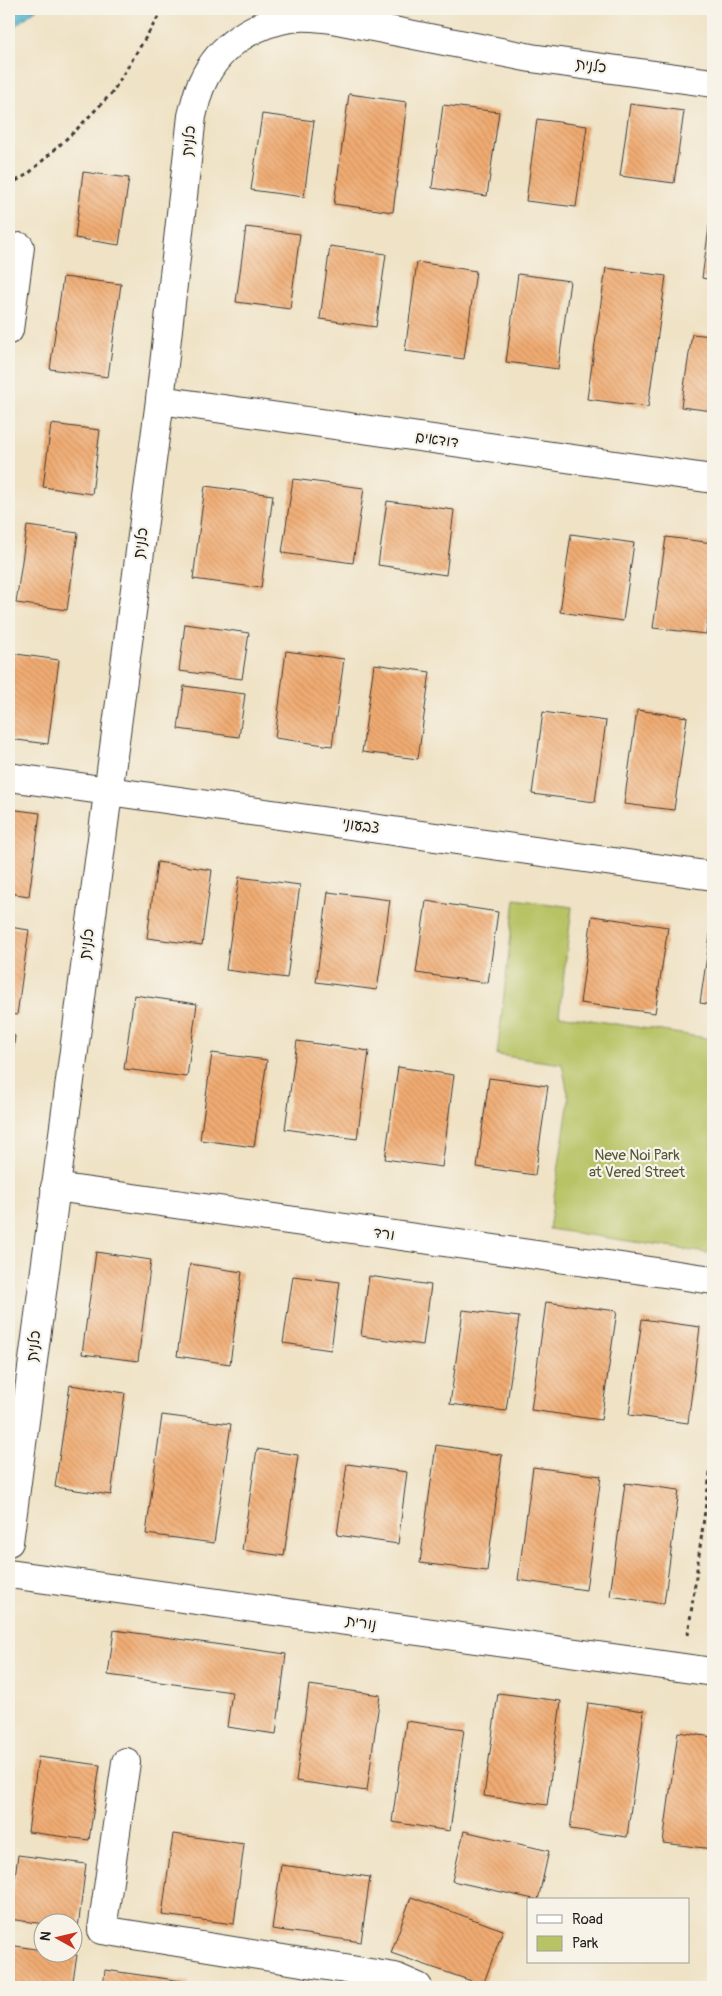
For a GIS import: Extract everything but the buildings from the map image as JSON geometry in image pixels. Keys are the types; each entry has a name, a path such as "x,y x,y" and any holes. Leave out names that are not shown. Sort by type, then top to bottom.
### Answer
{"street":[{"name":"כלנית","path":"9,1542 160,400 192,116 202,83 220,54 242,35 270,22 300,17 332,19 532,58 713,83"},
{"path":"9,330 20,246"},
{"name":"דודאים","path":"160,400 713,480"},
{"name":"צבעוני","path":"9,777 713,876"},
{"name":"ורד","path":"55,1187 713,1280"},
{"name":"נורית","path":"9,1574 713,1672"},
{"path":"126,1762 102,1930 395,1977 418,1987"}],"path":[{"path":"9,185 28,174 76,130 112,93 163,9"},
{"path":"684,1668 713,1452"}],"green space":[{"name":"Neve Noi Park at Vered Street","path":"515,899 572,907 559,1015 713,1039 713,1254 549,1229 569,1100 562,1064 497,1055"}],"water":[{"path":"9,9 37,9 9,31"}]}
